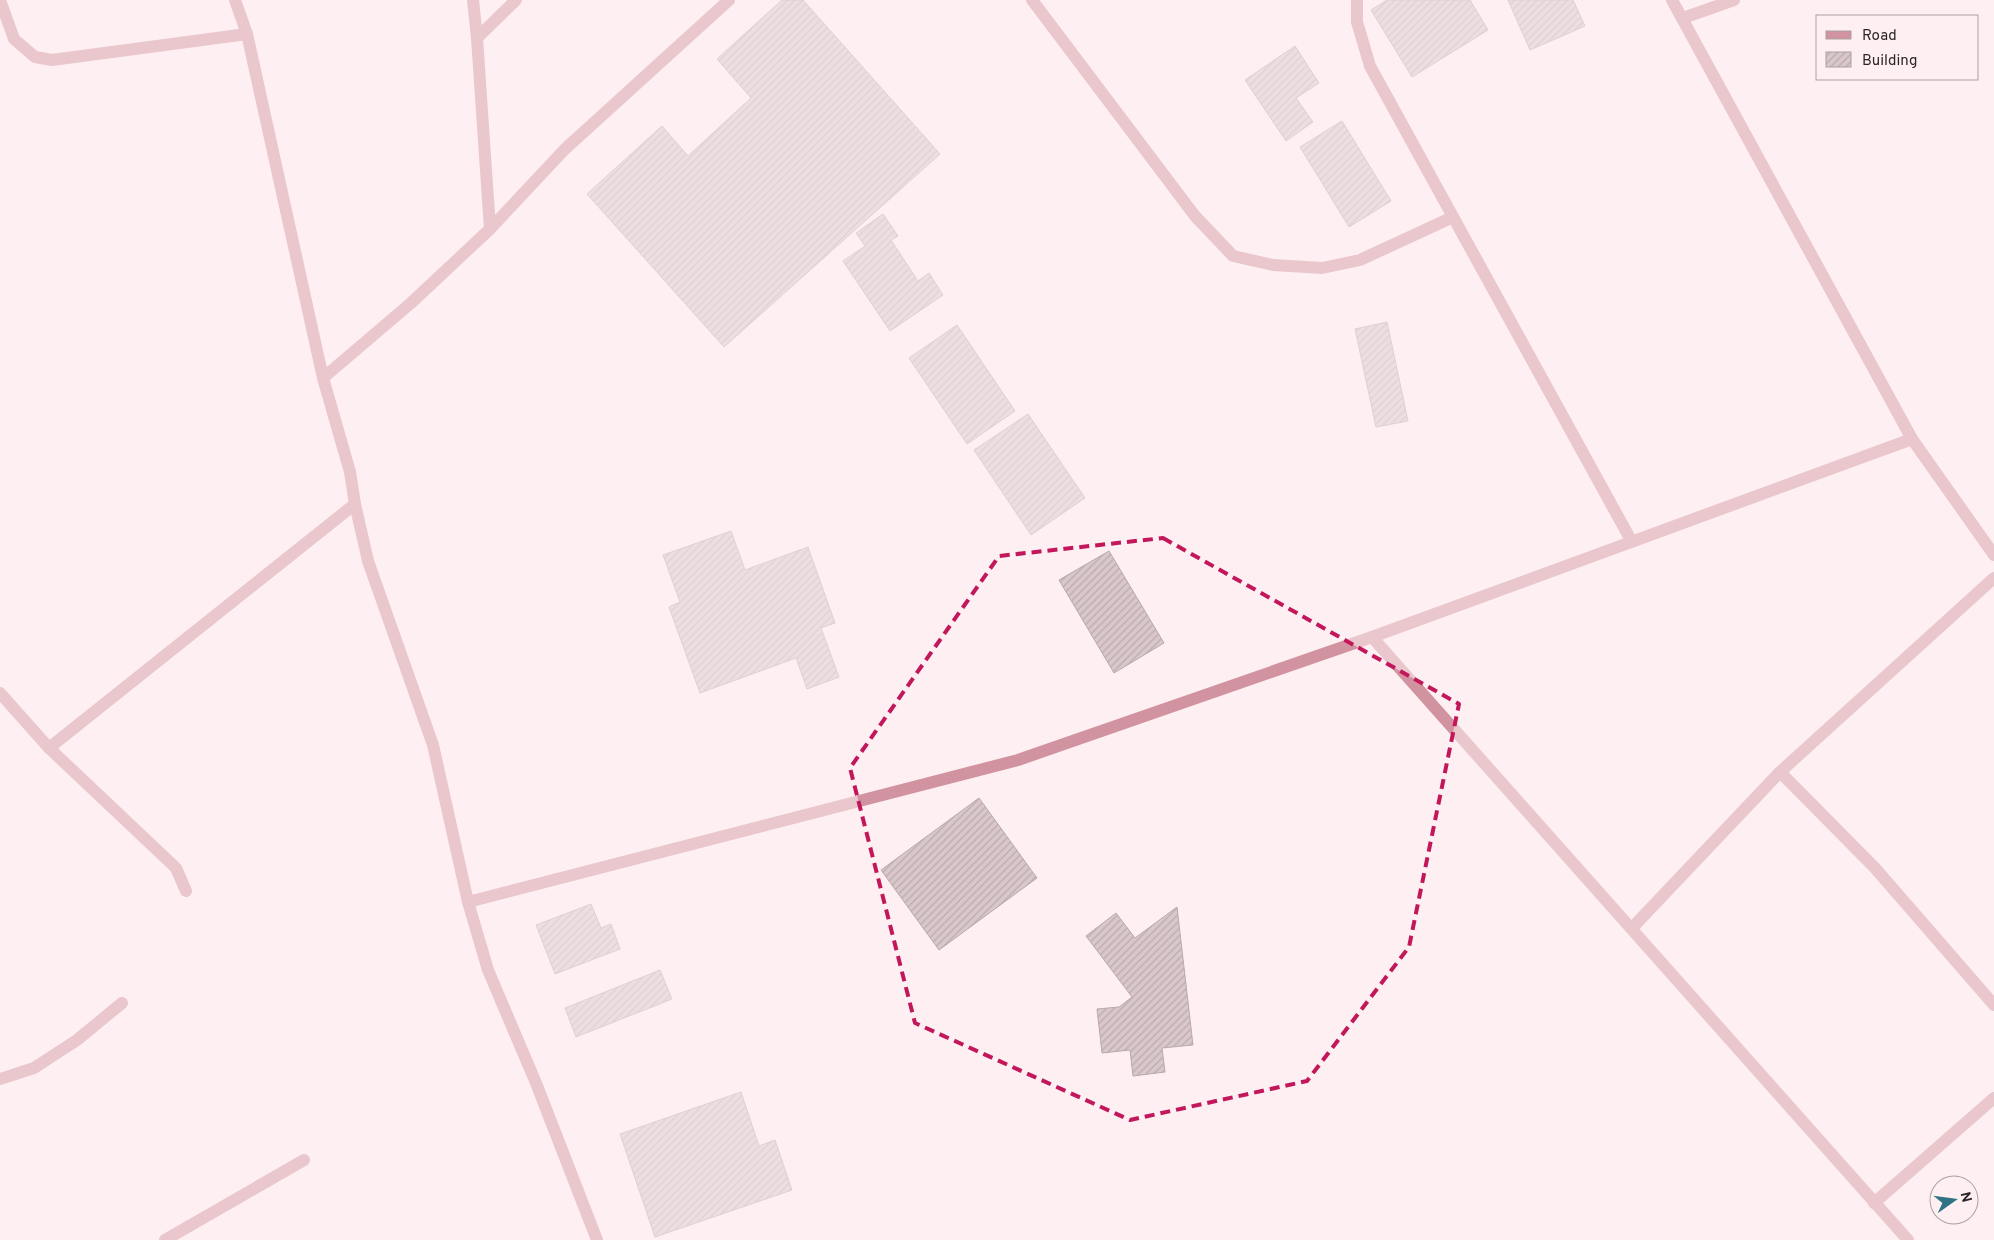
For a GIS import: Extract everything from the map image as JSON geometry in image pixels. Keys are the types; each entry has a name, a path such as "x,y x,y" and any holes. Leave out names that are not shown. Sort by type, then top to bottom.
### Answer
{"street":[{"path":"0,0 14,39 34,57 52,60 247,34"},
{"path":"235,0 247,34 323,378 350,472 354,504 368,561 433,745 468,902 488,970 536,1084 597,1240"},
{"path":"473,0 490,229"},
{"path":"477,38 516,0"},
{"path":"323,378 411,303 490,229 564,148 728,0"},
{"path":"1032,0 1194,216 1234,256 1273,265 1322,268 1360,260 1453,217"},
{"path":"1357,0 1357,22 1370,66 1632,542"},
{"path":"1672,0 1912,439 1994,555"},
{"path":"1683,18 1734,0"},
{"path":"468,902 1018,760 1372,637 1912,439"},
{"path":"49,748 354,504"},
{"path":"1632,928 1780,772 1994,578"},
{"path":"1372,637 1908,1240"},
{"path":"0,693 49,748 176,868 186,891"},
{"path":"1780,772 1876,868 1994,1005"},
{"path":"0,1079 34,1068 77,1040 122,1003"},
{"path":"1874,1203 1994,1098"},
{"path":"165,1240 304,1160"}],"highlighted area":[{"path":"1163,538 1459,704 1409,947 1307,1081 1130,1120 915,1023 850,768 999,556"}],"building":[{"path":"782,0 803,0 940,154 724,347 587,194 662,126 688,156 751,98 717,59"},
{"path":"1387,0 1470,0 1488,30 1412,77 1371,10"},
{"path":"1508,0 1573,0 1585,26 1530,50"},
{"path":"1295,46 1319,83 1296,98 1313,122 1286,141 1245,80"},
{"path":"1342,121 1391,201 1349,227 1300,147"},
{"path":"883,214 898,236 891,240 918,281 929,273 943,295 890,331 843,261 865,246 856,233"},
{"path":"1387,322 1408,421 1376,427 1355,329"},
{"path":"957,325 1015,411 967,444 909,358"},
{"path":"1028,414 1085,498 1031,535 974,450"},
{"path":"731,531 745,570 808,547 835,623 821,628 839,677 807,689 796,658 700,693 669,607 680,602 663,555"},
{"path":"1109,551 1164,643 1114,673 1059,580"},
{"path":"979,798 1037,878 939,950 881,870"},
{"path":"591,904 601,928 611,924 620,949 555,974 536,925"},
{"path":"1177,907 1193,1045 1162,1048 1165,1072 1133,1076 1130,1050 1102,1053 1097,1009 1119,1007 1132,997 1086,936 1116,913 1135,938"},
{"path":"660,970 672,999 576,1037 565,1008"},
{"path":"741,1092 759,1146 775,1140 792,1190 655,1237 620,1134"}]}
